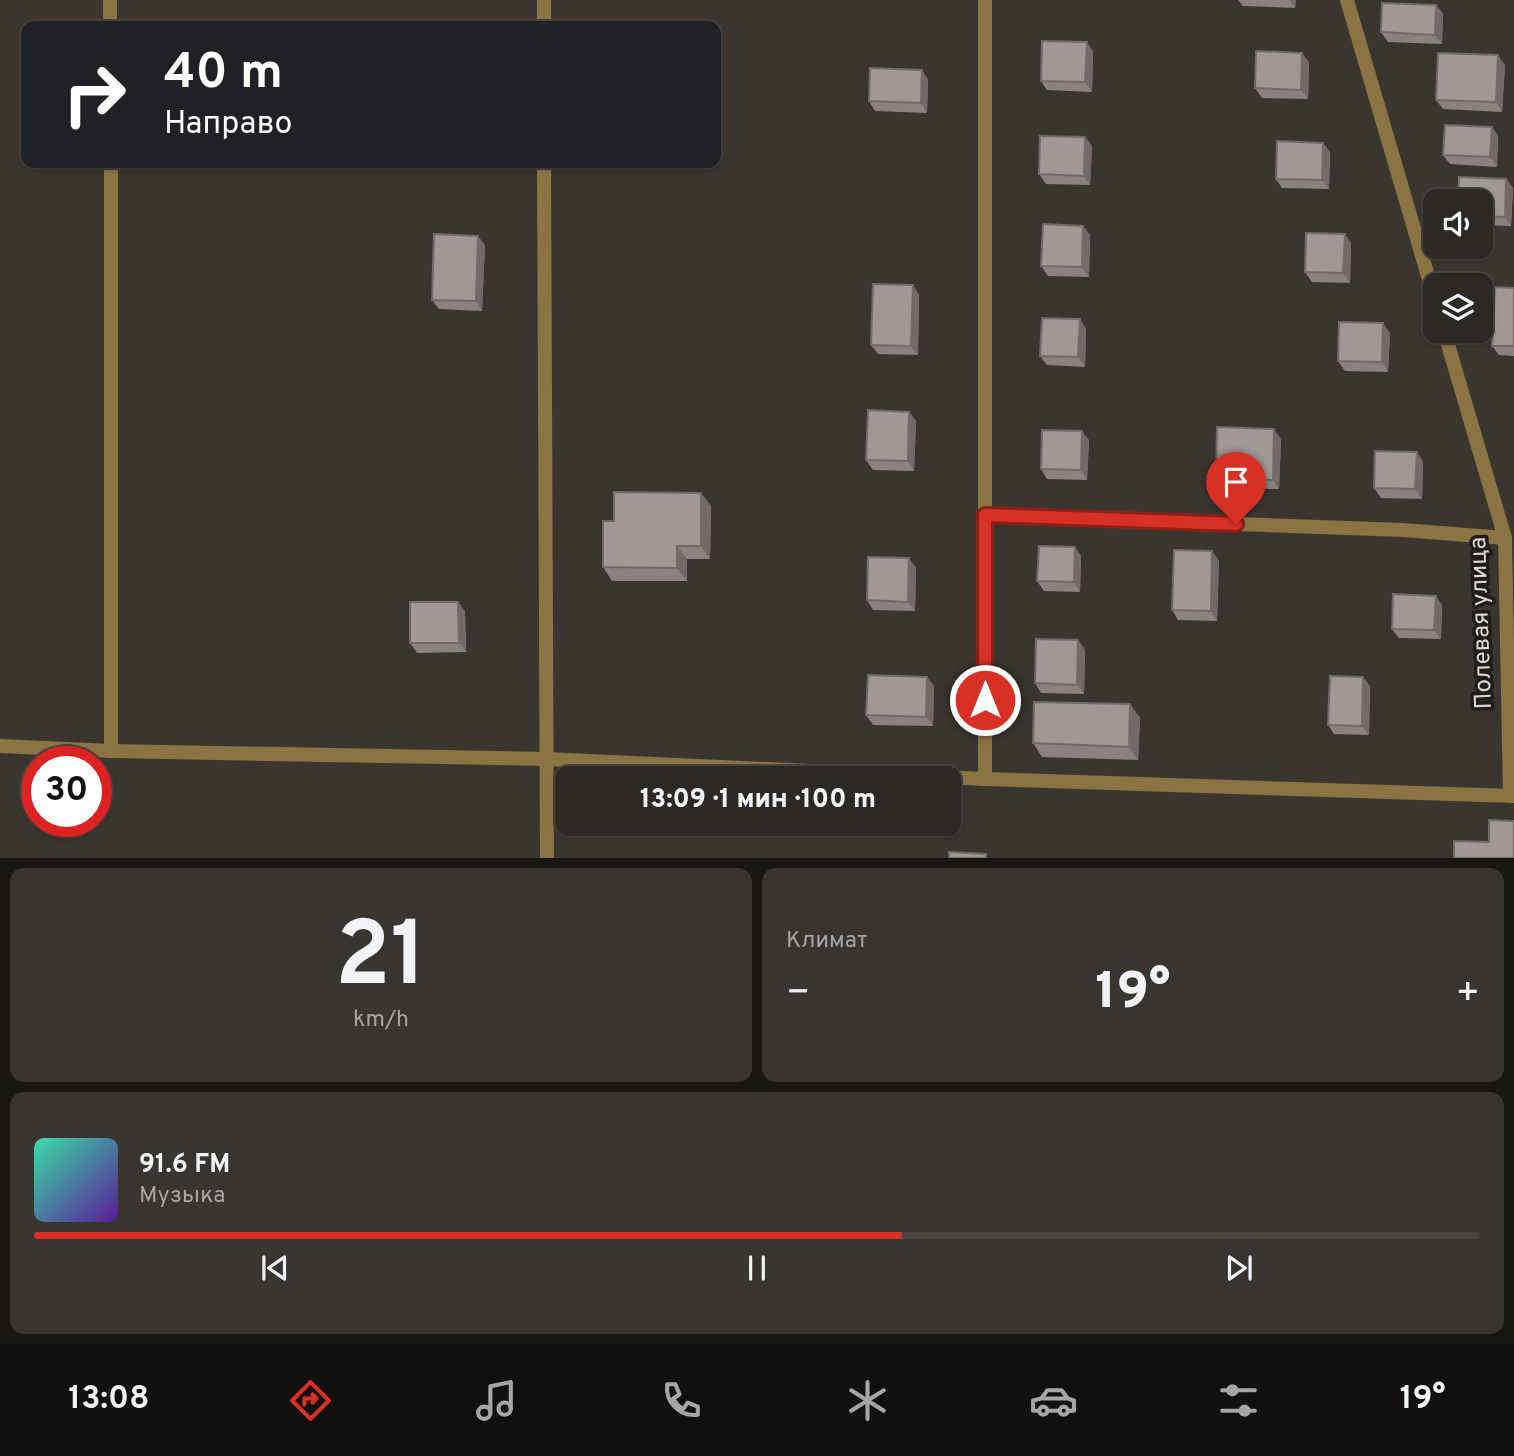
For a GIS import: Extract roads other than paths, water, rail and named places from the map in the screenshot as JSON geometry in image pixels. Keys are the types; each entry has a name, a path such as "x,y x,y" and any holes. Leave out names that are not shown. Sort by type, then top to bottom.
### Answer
{"street":[{"path":"110,0 110,21"},
{"path":"544,0 544,21"},
{"path":"985,0 985,779"},
{"path":"1347,0 1427,273"},
{"path":"111,168 111,746"},
{"path":"544,168 547,858"},
{"name":"Полевая улица","path":"1448,343 1505,538 1512,796"},
{"path":"985,515 1403,530 1505,538"},
{"path":"0,746 21,747"},
{"path":"112,751 547,759 985,779 1512,796"}]}
